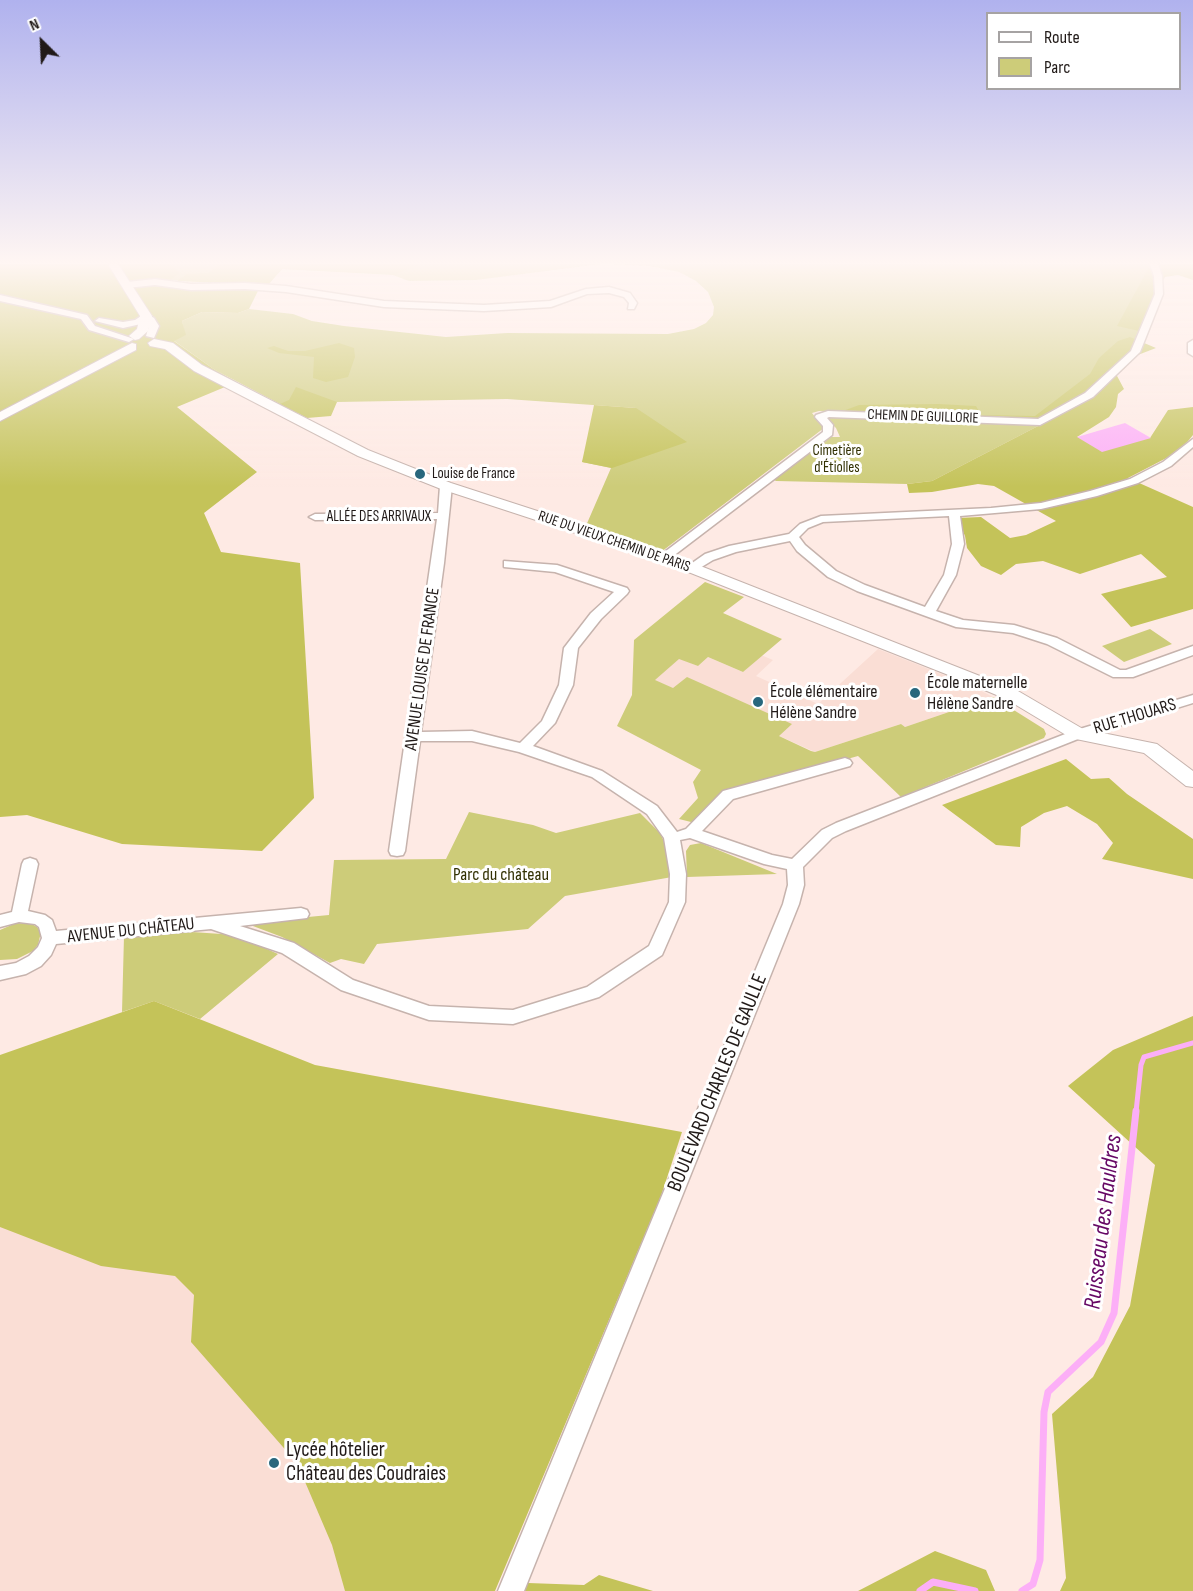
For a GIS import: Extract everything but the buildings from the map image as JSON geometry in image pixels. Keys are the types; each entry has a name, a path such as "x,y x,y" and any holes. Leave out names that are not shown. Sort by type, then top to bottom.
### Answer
{"street":[{"path":"124,338 132,341 153,339"},
{"path":"0,417 135,338"},
{"name":"CHEMIN DE GUILLORIE","path":"664,557 828,432 828,425 820,417 828,414 1040,422 1089,395 1135,352 1141,338"},
{"name":"RUE DU VIEUX CHEMIN DE PARIS","path":"153,339 168,346 198,368 363,453 446,486 664,557 972,678 1012,695 1077,735"},
{"path":"1193,343 1193,353"},
{"path":"691,568 710,557 733,549 793,537 804,526 821,519 954,513 1041,506 1094,494 1134,481 1167,464 1193,442"},
{"name":"AVENUE LOUISE DE FRANCE","path":"398,851 438,563 446,486"},
{"path":"928,613 951,575 958,544 954,513"},
{"name":"ALLÉE DES ARRIVAUX","path":"315,517 443,516"},
{"path":"793,537 801,548 832,574 861,588 961,624 1014,629 1052,641 1118,674 1128,674 1193,650"},
{"path":"508,564 557,569 623,591 596,616 571,648 566,686 548,723 524,748"},
{"name":"RUE THOUARS","path":"1077,735 1193,699"},
{"path":"672,837 691,833 770,861 795,865 827,834 1077,735 1150,747 1193,781"},
{"name":"AVENUE DU CHÂTEAU","path":"211,923 288,948 347,985 429,1013 513,1017 594,992 656,950 677,902 678,874 672,837 652,810 597,774 524,748 472,736 413,737"},
{"path":"691,833 728,795 845,763"},
{"path":"0,921 19,916 30,864"},
{"name":"BOULEVARD CHARLES DE GAULLE","path":"511,1591 791,904 796,885 795,865"},
{"name":"AVENUE DU CHÂTEAU","path":"50,938 301,914"},
{"name":"AVENUE DU CHÂTEAU","path":"0,973 20,969 34,961 45,950 50,938 50,931 39,919 19,916"}],"shaded area":[{"path":"0,338 180,338 174,341 215,370 237,382 177,407 257,472 204,513 221,552 300,563 314,798 262,851 122,844 27,815 0,817"},
{"path":"1133,338 1156,348 1130,358 1125,368 1116,374 1124,389 1118,394 1116,407 1109,417 1077,437 1150,438 1168,410 1193,407 1193,435 1180,451 1128,478 1193,507 1193,609 1131,627 1101,594 1167,577 1141,554 1080,574 1043,561 1016,564 1001,575 981,566 967,548 965,536 957,518 981,517 1010,538 1026,535 1056,521 994,486 978,484 932,492 909,493 907,484 932,481 1040,425 1002,423 980,415 843,411 859,405 938,404 976,406 981,415 1035,416 1090,374 1099,358 1118,341"},
{"path":"339,343 354,348 355,357 348,377 326,382 313,378 314,357 279,353 267,348 274,346 288,351 305,351"},
{"path":"296,387 337,402 331,416 307,418 280,404 289,400"},
{"path":"594,405 636,408 687,442 612,468 582,462"},
{"path":"1125,423 1151,438 1102,452 1077,437"},
{"name":"École élémentaire Hélène Sandre","path":"878,649 972,686 993,697 905,727 901,724 815,752 654,680 679,658 698,666 708,657 743,672 761,655 773,660 756,676 818,704"},
{"path":"1066,759 1091,779 1109,778 1127,794 1193,839 1193,879 1102,859 1113,843 1097,824 1067,806 1044,813 1021,827 1020,847 996,845 942,805"},
{"path":"154,1001 315,1065 682,1132 661,1196 495,1591 345,1591 332,1545 297,1463 191,1342 194,1295 175,1276 101,1266 0,1227 0,1055"},
{"path":"1193,1016 1193,1591 1060,1591 1066,1578 1052,1414 1093,1377 1130,1306 1155,1165 1068,1086 1113,1050"},
{"name":"Lycée hôtelier Château des Coudraies","path":"69,1149 495,1591 0,1591 0,1179"},
{"path":"935,1551 986,1570 995,1591 858,1591"},
{"path":"599,1575 653,1591 524,1591 528,1583 584,1585"}],"green space":[{"path":"1135,338 1128,354 1037,420 819,411 812,413 824,428 661,552 585,528 611,468 582,462 597,422 636,408 507,399 337,402 297,413 215,370 173,340"},
{"name":"Cimetière d'Étiolles","path":"825,417 1042,424 932,481 907,484 776,481 772,479 828,437 840,437 836,428"},
{"path":"705,582 744,597 723,613 782,639 743,672 708,657 698,666 679,659 655,680 673,688 687,677 792,724 779,736 811,751 815,752 901,724 905,727 993,697 1044,729 1046,734 1044,738 901,797 858,756 724,793 695,823 679,819 698,798 693,782 701,770 617,726 632,695 634,640"},
{"path":"1150,629 1172,644 1124,662 1102,646"},
{"name":"Parc du château","path":"469,812 533,825 556,833 640,813 660,833 670,854 672,877 565,896 528,929 377,944 364,964 341,959 330,963 282,937 245,923 329,915 334,860 446,859"},
{"path":"701,843 777,874 687,877 686,851 690,845"},
{"path":"16,923 32,924 37,927 41,932 38,945 33,951 17,959 0,960 0,930"},
{"path":"192,932 236,935 278,954 200,1019 154,1001 122,1012 124,936"}],"waterway":[{"name":"Ruisseau des Hauldres","path":"1136,1112 1141,1065 1144,1057 1193,1043"},
{"name":"Ruisseau des Hauldres","path":"1022,1591 1033,1584 1040,1560 1044,1412 1048,1392 1101,1342 1114,1313 1136,1111"},
{"name":"Ruisseau des Hauldres","path":"920,1591 933,1582 975,1591"}],"place":[{"name":"Louise de France","path":"420,474"},
{"name":"École maternelle Hélène Sandre","path":"915,693"},
{"name":"École élémentaire Hélène Sandre","path":"758,702"},
{"name":"Lycée hôtelier Château des Coudraies","path":"274,1463"}]}
